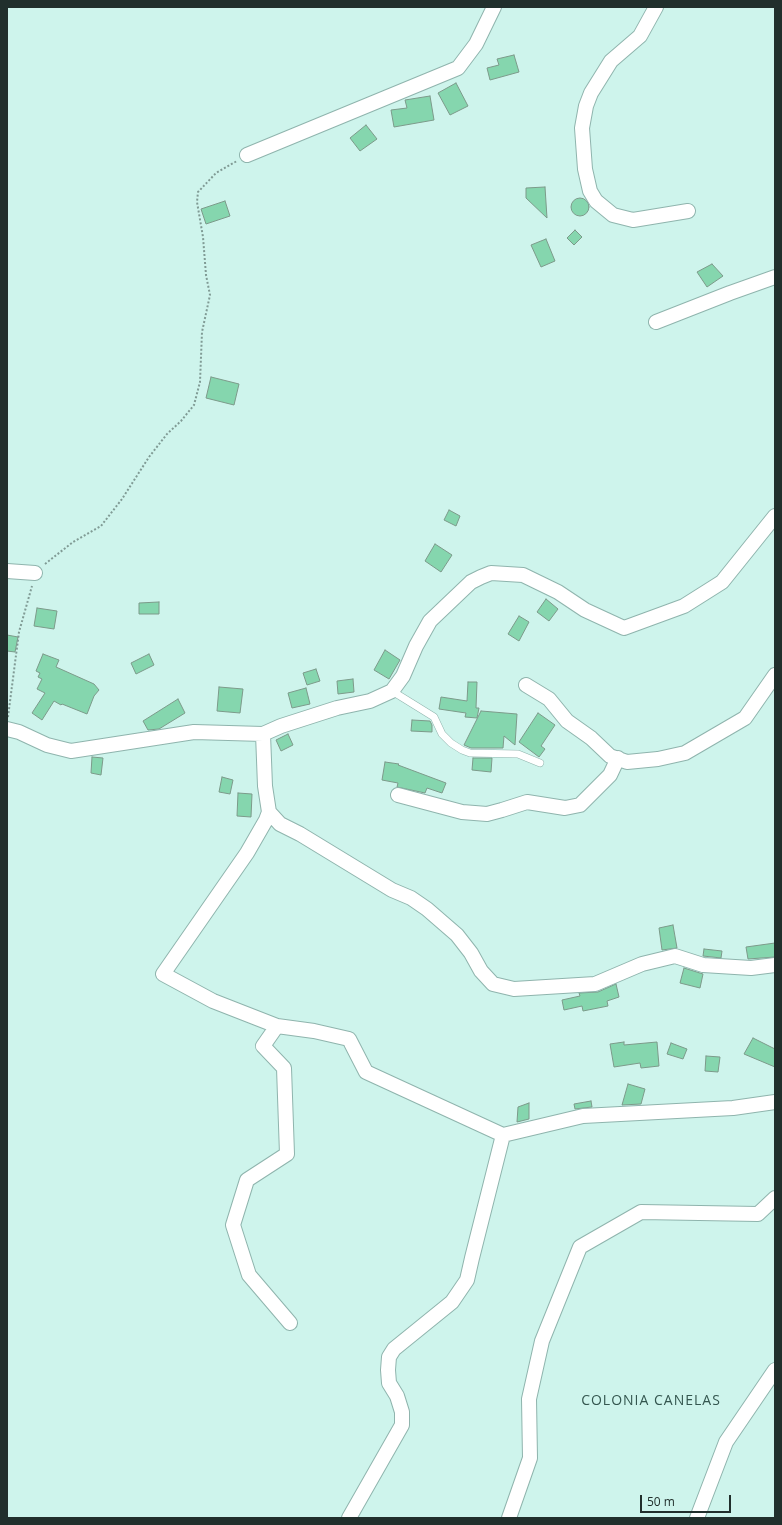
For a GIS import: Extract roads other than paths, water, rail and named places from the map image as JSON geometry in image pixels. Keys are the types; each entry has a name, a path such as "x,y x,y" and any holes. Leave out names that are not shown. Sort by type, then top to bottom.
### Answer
{"street":[{"path":"247,155 458,68 476,44 494,7"},
{"path":"656,7 640,36 634,43 611,61 591,93 586,106 582,128 585,169 590,191 596,202 613,215 633,220 688,211"},
{"path":"656,322 775,277"},
{"path":"7,729 71,751 194,732 263,734 281,726 337,708 370,701 392,691 403,676 416,646 430,622 471,582 481,577 491,573 523,575 558,592 585,610 624,628 684,606 722,582 775,516"},
{"path":"7,571 35,573"},
{"path":"526,685 549,699 567,721 591,738 610,756 628,762 658,759 685,752 745,718 775,675"},
{"path":"263,734 265,786 269,812 266,820 247,853 163,974 214,1001 277,1026 314,1031 349,1039 366,1072 503,1135 584,1116 733,1108 775,1102"},
{"path":"398,794 462,812 487,814 527,802 566,808 580,805 610,775 618,758"},
{"path":"269,812 280,824 300,834 392,890 411,898 427,909 457,935 471,953 481,971 493,984 514,990 595,984 642,964 675,956 703,966 752,968 775,965"},
{"path":"277,1026 263,1046 284,1068 287,1154 247,1180 233,1225 249,1275 290,1323"},
{"path":"349,1518 402,1425 402,1412 389,1383 389,1357 394,1349 452,1302 467,1280 503,1135"},
{"path":"508,1518 530,1458 529,1399 542,1341 580,1247 641,1212 758,1214 775,1198"},
{"path":"697,1518 726,1442 775,1370"}],"lane":[{"path":"392,691 434,717 442,734 451,743 462,750 470,753 518,754 540,763"}],"district":[{"name":"COLONIA CANELAS","path":"651,1401"}]}
